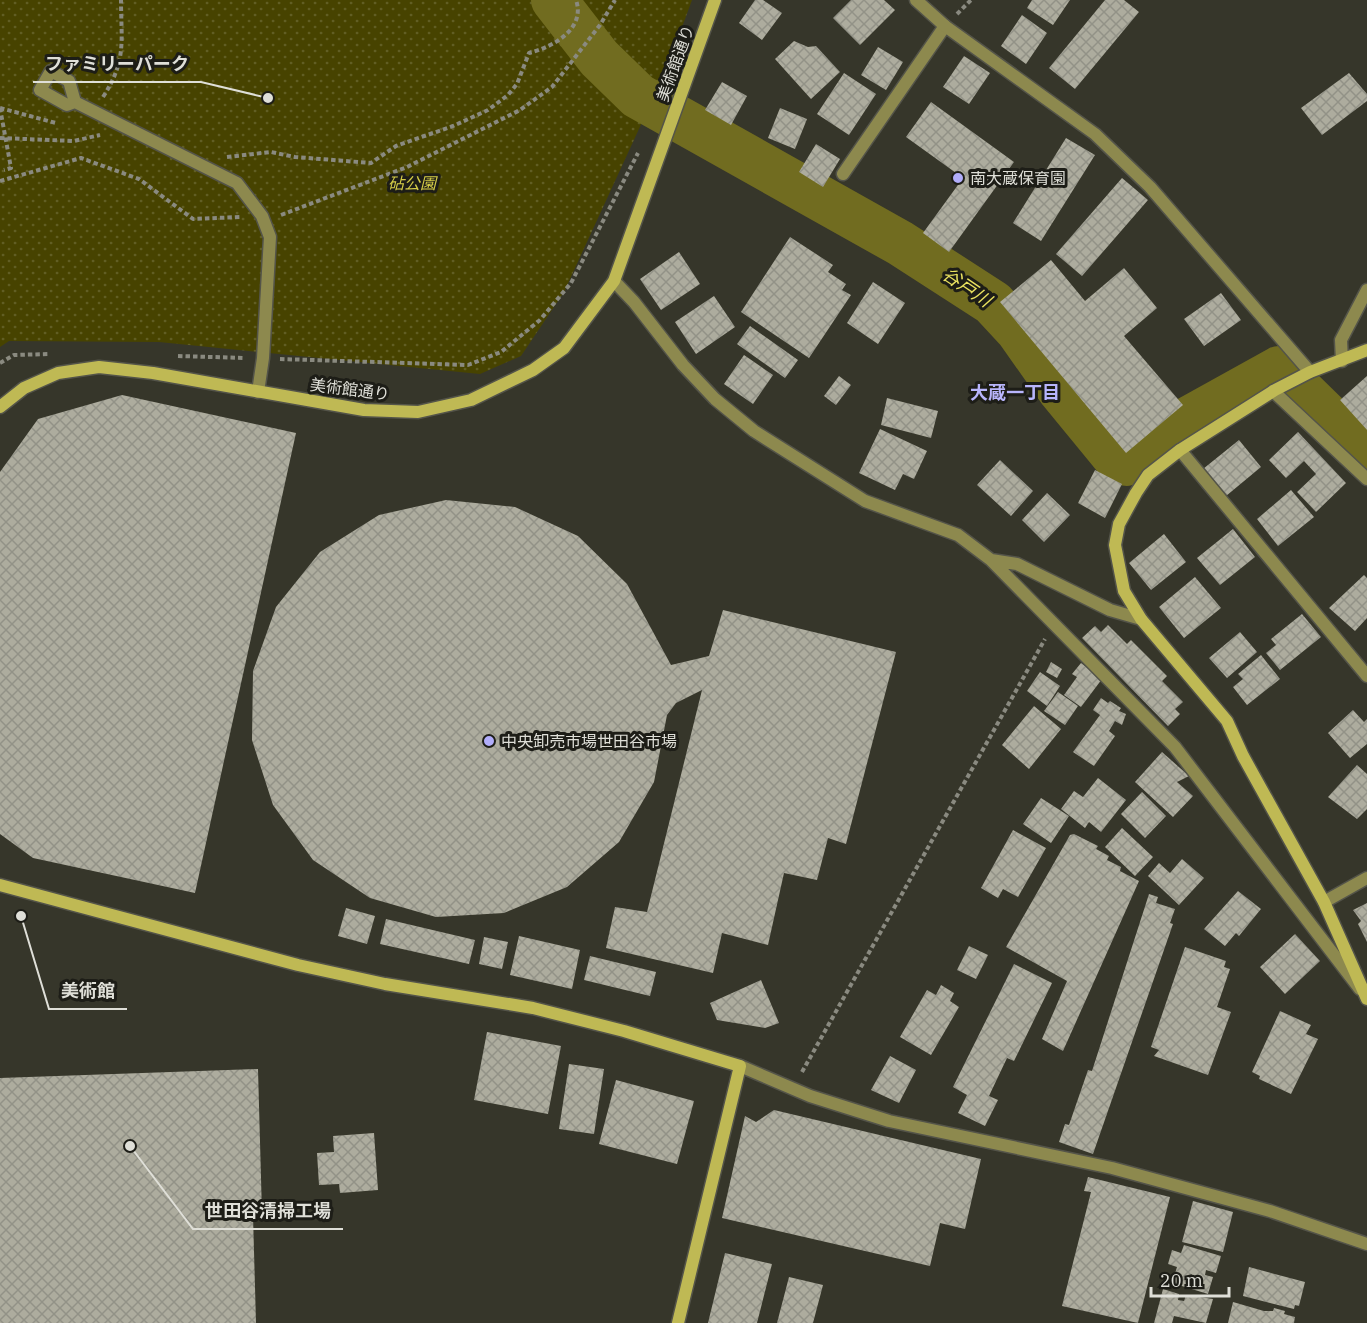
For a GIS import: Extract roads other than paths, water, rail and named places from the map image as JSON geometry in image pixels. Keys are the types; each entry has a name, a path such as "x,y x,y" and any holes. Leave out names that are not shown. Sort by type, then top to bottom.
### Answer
{"street":[{"name":"美術館通り","path":"0,407 24,388 58,373 97,367 364,410 418,412 471,400 533,370 564,348 614,281 716,0"},
{"path":"916,0 945,26 1102,141 1150,187 1309,373"},
{"path":"843,174 945,26"},
{"path":"75,102 237,183 262,216 270,237 263,358 258,392"},
{"path":"614,281 634,302 683,365 715,399 754,431 865,501 958,536 991,560 1175,747 1366,998"},
{"path":"1342,361 1341,340 1367,290"},
{"path":"1366,998 1324,902 1243,756 1227,721 1141,619 1124,591 1115,545 1119,524 1148,475 1180,450 1274,390 1367,350"},
{"path":"1274,390 1367,479"},
{"path":"1180,450 1367,676"},
{"path":"991,560 1017,564 1110,610 1141,619"},
{"path":"1324,902 1367,878"},
{"path":"0,885 298,965 385,984 545,1011 624,1030 740,1066 793,1089 890,1120 1112,1168 1270,1211 1367,1244"},
{"path":"678,1323 740,1066"}],"waterway":[{"name":"谷戸川","path":"554,0 599,58 638,96 900,243 993,303 1018,330 1061,391 1116,458 1127,463 1178,425 1279,369 1367,455"}],"place":[{"name":"ファミリーパーク","path":"268,98"},
{"name":"南大蔵保育園","path":"958,178"},
{"name":"中央卸売市場世田谷市場","path":"489,741"},
{"name":"美術館","path":"21,916"},
{"name":"世田谷清掃工場","path":"130,1146"}],"district":[{"name":"大蔵一丁目","path":"1015,392"}],"park label":[{"name":"砧公園","path":"412,183"}]}
